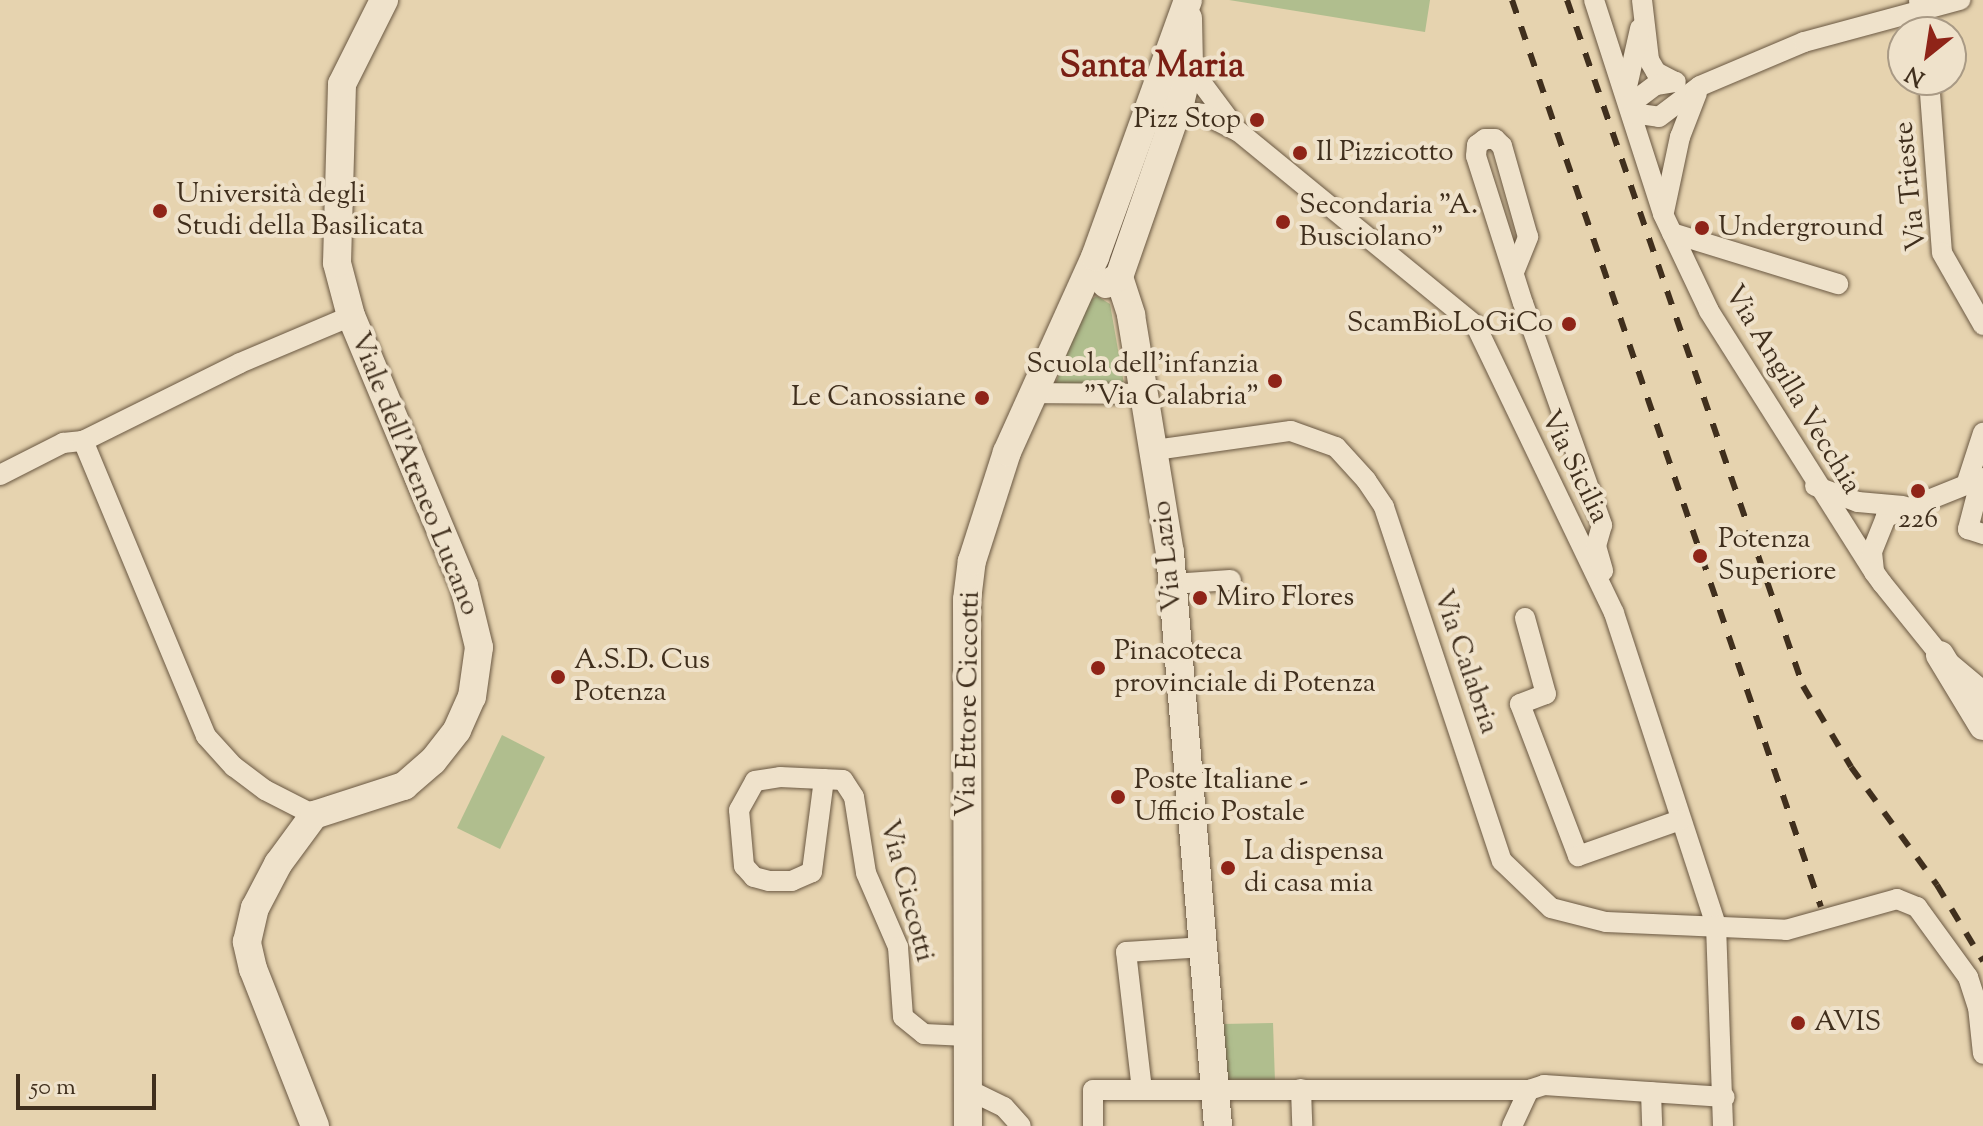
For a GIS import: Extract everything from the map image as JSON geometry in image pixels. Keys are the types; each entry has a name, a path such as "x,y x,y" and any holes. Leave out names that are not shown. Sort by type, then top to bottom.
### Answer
{"main road":[{"name":"Viale dell'Ateneo Lucano","path":"314,815 404,786 433,761 457,730 472,697 479,647 464,586 351,316 337,263 342,84 384,0"},
{"path":"1106,270 1176,111 1189,66 1188,2"},
{"path":"1106,270 1188,2"},
{"name":"Via Ettore Ciccotti","path":"968,1126 967,600 972,561 996,481 1072,302 1106,270"},
{"name":"Via Lazio","path":"1106,270 1145,394 1155,450 1172,584 1218,1126"},
{"path":"1940,655 1983,726"},
{"path":"314,815 278,864 255,908 247,942 253,969 315,1126"}],"street":[{"name":"Via Angilla Vecchia","path":"1594,0 1668,223 1709,311 1815,486 1874,572 1940,655 1983,691"},
{"path":"1629,104 1659,117 1700,86 1804,42 1919,4 1960,0"},
{"path":"1629,104 1642,9"},
{"path":"1642,9 1649,60 1656,72 1673,81 1700,86"},
{"path":"1189,66 1238,131"},
{"path":"1629,104 1656,85 1673,81"},
{"path":"1668,223 1680,137 1700,86"},
{"name":"Via Trieste","path":"1930,96 1942,253 1983,325"},
{"path":"1176,111 1204,114 1238,131"},
{"name":"Via Sicilia","path":"1238,131 1476,326 1614,613 1716,925 1725,1097 1723,1126"},
{"path":"1514,272 1528,237 1502,146 1495,139 1485,139 1477,145 1476,156 1514,272 1602,525 1596,546 1614,613"},
{"name":"Via Angilla Vecchia","path":"1668,223 1838,284"},
{"path":"0,475 63,443 83,441 240,363 351,316"},
{"path":"1032,393 1145,394"},
{"name":"Via Calabria","path":"1155,450 1291,431 1336,447 1384,507 1502,861 1551,908 1606,922 1786,930 1897,899 1917,907 1968,977 1978,1007 1983,1054"},
{"path":"1976,532 1977,481 1983,433"},
{"path":"83,441 206,736 265,790 314,815"},
{"path":"1874,572 1877,532 1886,517 1903,506 1977,481"},
{"path":"1815,486 1858,502 1903,506"},
{"path":"1172,584 1231,580"},
{"path":"1525,618 1546,694 1520,704 1578,856 1680,820"},
{"name":"Via Ciccotti","path":"824,779 812,872 792,881 754,877 744,866 739,810 746,789 755,781 780,777 824,779 843,780 854,797 866,873 898,947 908,1025 924,1034 967,1036"},
{"path":"1142,1090 1126,952 1205,947"},
{"path":"1093,1126 1093,1090 1537,1087 1725,1097"},
{"path":"1512,1126 1537,1087"},
{"path":"967,1089 1004,1107 1021,1126"},
{"path":"1301,1089 1302,1126"},
{"path":"1651,1092 1652,1126"}],"green space":[{"path":"1229,0 1430,0 1425,32"},
{"path":"1097,296 1110,304 1124,384 1054,387 1088,301"},
{"path":"502,735 545,757 500,849 457,828"},
{"path":"1273,1023 1275,1082 1225,1083 1223,1024"}],"railway":[{"path":"1512,0 1821,907"},
{"path":"1567,0 1803,686 1851,767 1937,885 1983,961"}],"place":[{"name":"Pizz Stop","path":"1257,120"},
{"name":"Il Pizzicotto","path":"1300,153"},
{"name":"Università degli Studi della Basilicata","path":"160,211"},
{"name":"Secondaria \"A. Busciolano\"","path":"1283,222"},
{"name":"Underground","path":"1702,228"},
{"name":"ScamBioLoGiCo","path":"1569,324"},
{"name":"Scuola dell'infanzia \"Via Calabria\"","path":"1275,381"},
{"name":"Le Canossiane","path":"982,398"},
{"name":"226","path":"1918,491"},
{"name":"Potenza Superiore","path":"1700,556"},
{"name":"Miro Flores","path":"1200,598"},
{"name":"Pinacoteca provinciale di Potenza","path":"1098,668"},
{"name":"A.S.D. Cus Potenza","path":"558,677"},
{"name":"Poste Italiane - Ufficio Postale","path":"1118,797"},
{"name":"La dispensa di casa mia","path":"1228,868"},
{"name":"AVIS","path":"1798,1023"}],"district":[{"name":"Santa Maria","path":"1152,68"}]}
